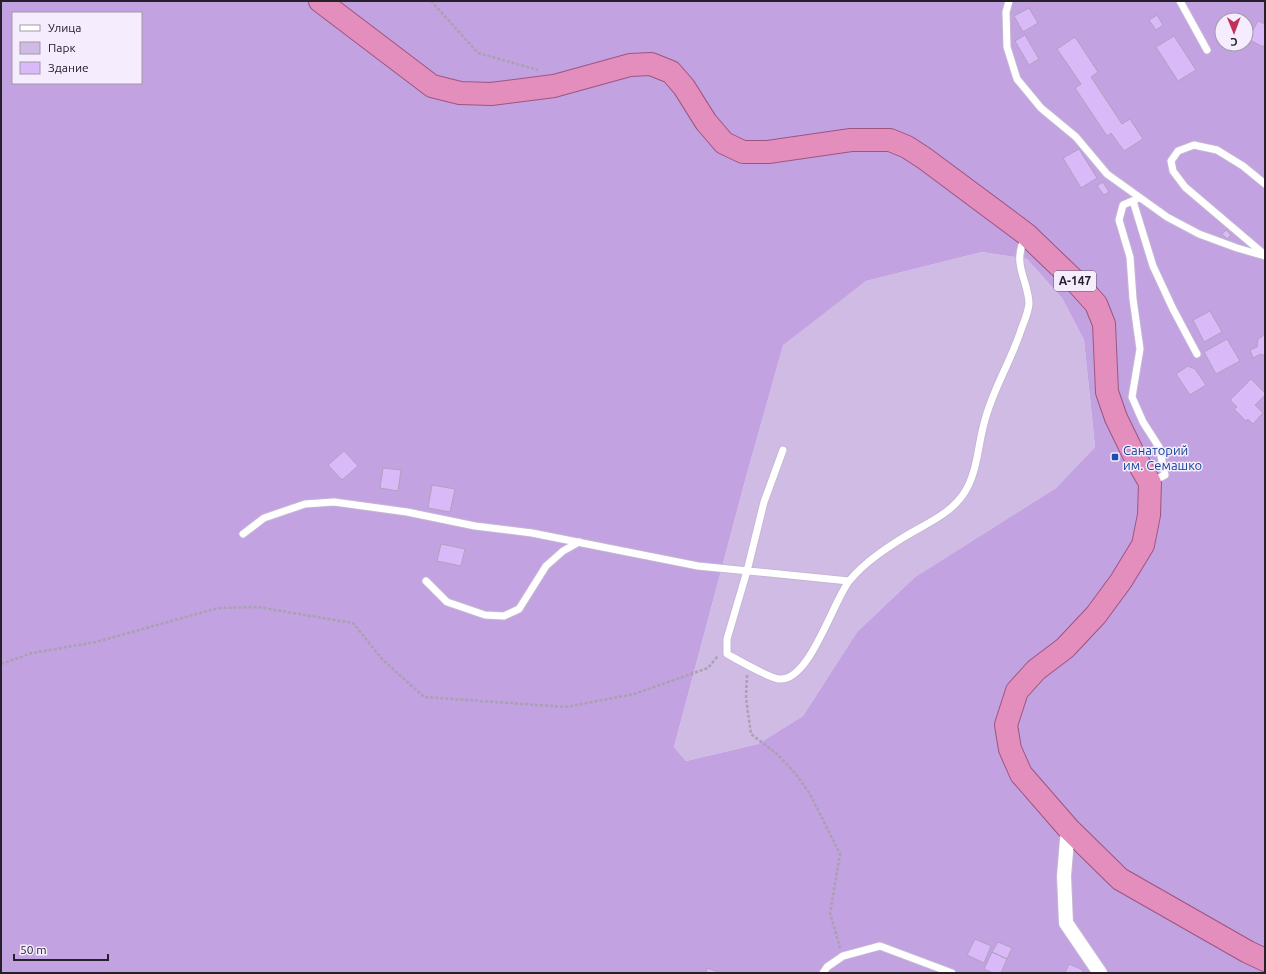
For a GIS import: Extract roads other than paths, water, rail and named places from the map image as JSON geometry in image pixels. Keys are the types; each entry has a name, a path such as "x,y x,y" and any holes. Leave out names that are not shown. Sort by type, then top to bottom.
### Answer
{"highway":[{"name":"А-147","path":"320,1 432,86 460,93 491,94 554,86 630,65 651,64 671,72 684,87 706,122 724,143 743,152 768,152 851,140 890,140 907,147 1026,234 1077,283 1096,304 1104,324 1107,392 1116,418 1134,456 1150,483"},
{"path":"1150,483 1149,515 1143,545 1125,575 1096,615 1065,648 1036,670 1017,691 1006,725 1010,749 1021,774 1068,828 1120,879 1248,952 1265,960"}],"street":[{"path":"1068,828 1064,876 1066,923 1100,973"}],"lane":[{"path":"1009,1 1006,12 1007,47 1017,79 1041,108 1076,137 1107,174 1136,200 1199,234 1237,248 1265,255"},
{"path":"1180,1 1207,50"},
{"path":"1265,184 1243,166 1217,150 1203,146 1194,145 1178,150 1171,161 1173,171 1185,187 1265,255"},
{"path":"1136,200 1153,266 1173,309 1197,354"},
{"path":"1136,200 1123,205 1119,220 1130,257 1133,299 1140,349 1132,397 1143,422 1159,447 1165,474 1150,483"},
{"path":"783,450 764,502 747,571 727,639 727,654 778,679 789,679 797,674 805,662 823,632 849,581 866,564 882,552 904,537 938,518 954,506 966,490 973,473 985,420 1014,350 1029,304 1028,294 1019,261 1020,248 1026,234"},
{"path":"243,534 264,518 298,506 305,504 334,502 407,512 474,526 532,533 698,566 849,581"},
{"path":"426,581 447,602 486,615 504,616 519,609 546,566 563,551 579,542"},
{"path":"823,973 827,967 843,956 880,946 952,973"}],"place":[{"name":"Санаторий им. Семашко","path":"1115,457"}]}
